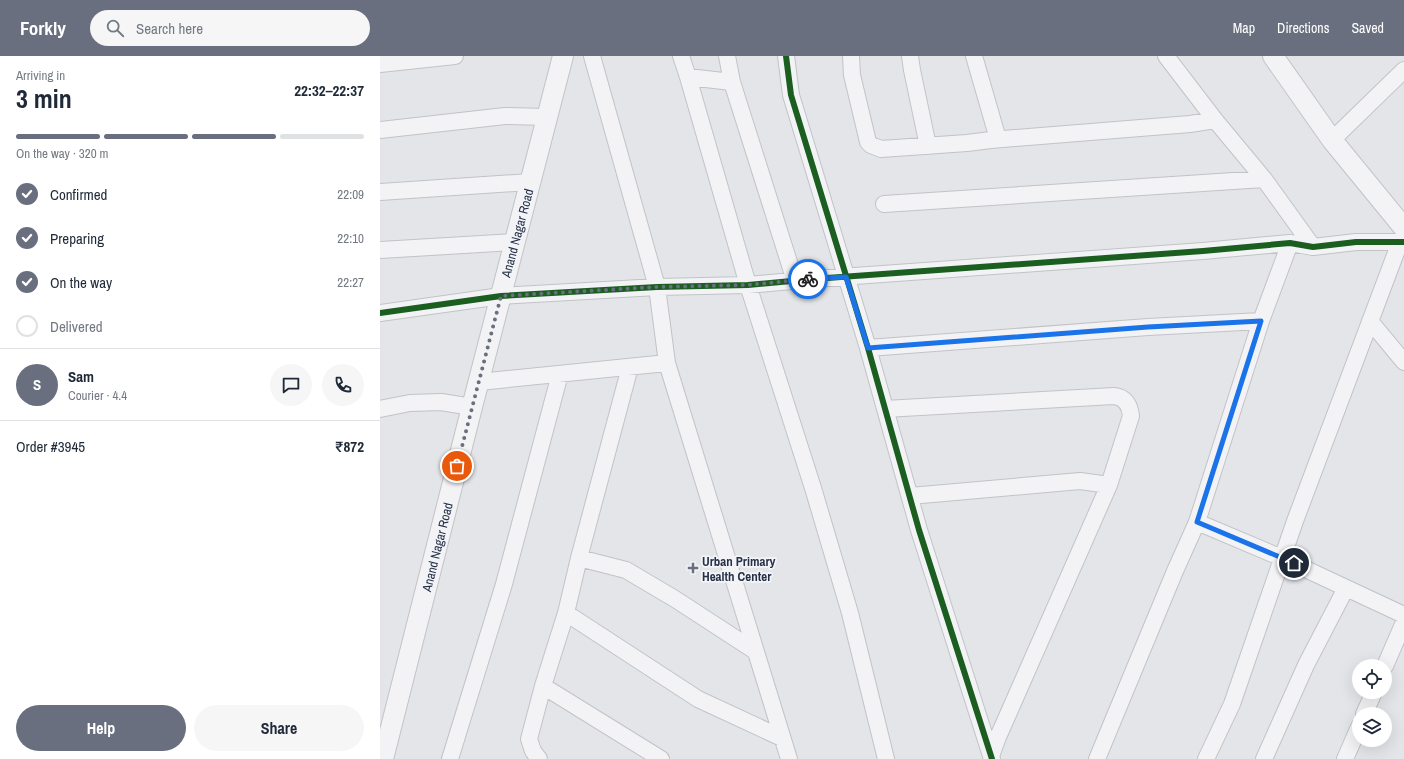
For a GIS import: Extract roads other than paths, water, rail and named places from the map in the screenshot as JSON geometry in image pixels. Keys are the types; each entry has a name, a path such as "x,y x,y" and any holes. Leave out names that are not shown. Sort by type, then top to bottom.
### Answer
{"street":[{"path":"380,64 455,56"},
{"name":"Anand Nagar Road","path":"383,752 563,56"},
{"path":"592,56 657,287 667,363 789,759"},
{"path":"681,56 748,285 813,488 850,613 886,759"},
{"path":"727,56 732,82 795,281"},
{"path":"786,56 791,95 868,348 910,496 992,758"},
{"path":"851,56 852,75 868,142 871,145 881,149 1190,124 1215,120"},
{"path":"910,56 928,146"},
{"path":"974,56 998,139"},
{"path":"1166,56 1215,120 1264,179 1313,247"},
{"path":"1273,56 1403,237"},
{"path":"1332,140 1404,70"},
{"path":"688,77 732,82"},
{"path":"380,130 505,116 547,117"},
{"path":"884,204 1264,179"},
{"path":"380,192 530,182"},
{"path":"380,313 501,296 657,287 748,285 1203,251 1290,243 1313,247 1403,237"},
{"path":"1206,759 1232,704 1282,558 1370,321 1403,237"},
{"path":"380,250 515,242"},
{"path":"1097,759 1175,571 1197,522 1261,321 1290,243"},
{"path":"868,348 1140,328 1261,321"},
{"path":"1370,321 1404,362"},
{"path":"479,382 667,363"},
{"path":"539,759 533,751 529,739 543,686 566,613 579,558 630,367"},
{"path":"450,759 504,584 560,374"},
{"path":"885,409 1114,396 1125,400 1130,412 1131,416 1110,485 998,737 992,758"},
{"path":"380,409 410,403 441,402 472,407"},
{"path":"910,496 1080,481 1110,485"},
{"path":"1197,522 1282,558 1404,615"},
{"path":"579,558 626,570 675,599 755,651"},
{"path":"1264,759 1306,666 1346,588"},
{"path":"566,613 698,699 782,738"},
{"path":"1388,659 1404,622"},
{"path":"543,686 661,759"},
{"path":"1345,759 1352,743"}],"place":[{"name":"Urban Primary Health Center","path":"693,568"}]}
